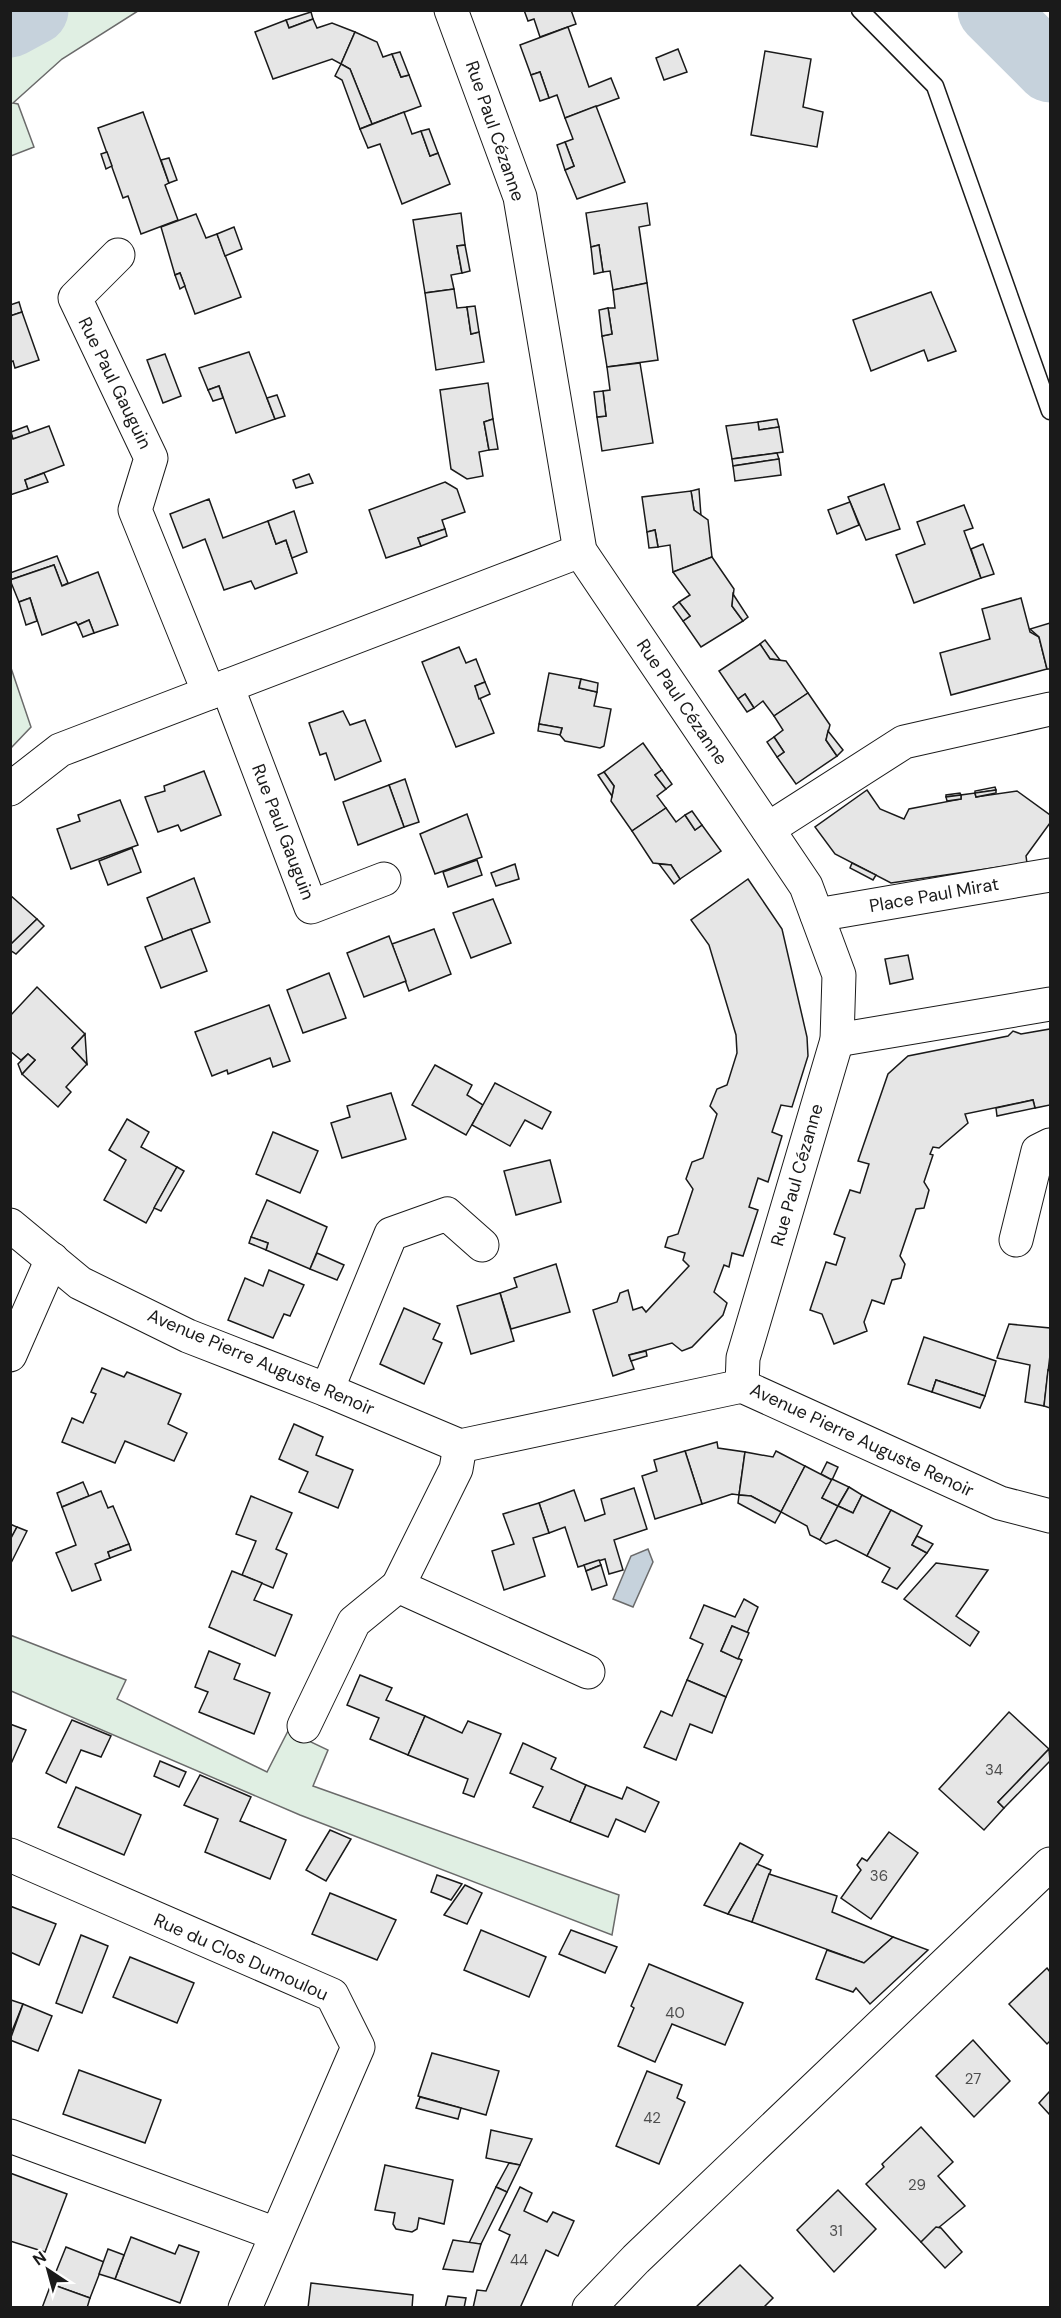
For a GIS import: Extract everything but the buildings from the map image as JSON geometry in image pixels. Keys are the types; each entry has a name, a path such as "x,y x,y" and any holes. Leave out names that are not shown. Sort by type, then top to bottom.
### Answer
{"street":[{"name":"Rue Paul Cézanne","path":"451,10 520,197 580,551 806,886 839,975 837,1040 743,1358 742,1386"},
{"name":"Rue Paul Gauguin","path":"118,255 75,298 151,458 135,510 218,689 310,907 384,879"},
{"path":"10,789 60,750 580,551"},
{"path":"768,829 904,741 1050,709"},
{"name":"Place Paul Mirat","path":"817,915 1050,874"},
{"path":"837,1040 1050,1004"},
{"path":"1016,1240 1038,1151 1050,1145"},
{"path":"327,1390 391,1234 447,1214 482,1245"},
{"name":"Avenue Pierre Auguste Renoir","path":"10,1224 80,1282 188,1336 327,1390 460,1446 742,1386 1000,1503 1050,1516"},
{"path":"10,1355 52,1259"},
{"path":"304,1726 354,1622 398,1586 456,1469 460,1446"},
{"path":"398,1586 588,1672"},
{"name":"Rue du Clos Dumoulou","path":"10,1855 332,1995 358,2047 245,2307"},
{"path":"589,2307 1050,1864"},
{"path":"10,2136 276,2234"}],"lane":[{"path":"860,10 935,86 1050,411"}],"green space":[{"path":"11,10 138,11 62,59 13,103 18,104 34,147 11,156"},
{"path":"10,665 31,727 11,748 10,748"},
{"path":"10,1635 126,1680 117,1699 267,1772 288,1731 328,1750 313,1786 619,1895 612,1935 300,1815 11,1691"}],"shaded area":[{"path":"648,1549 653,1562 633,1607 613,1599 631,1556"}],"waterway":[{"path":"10,23 34,10"},
{"path":"992,10 1050,68"}]}
